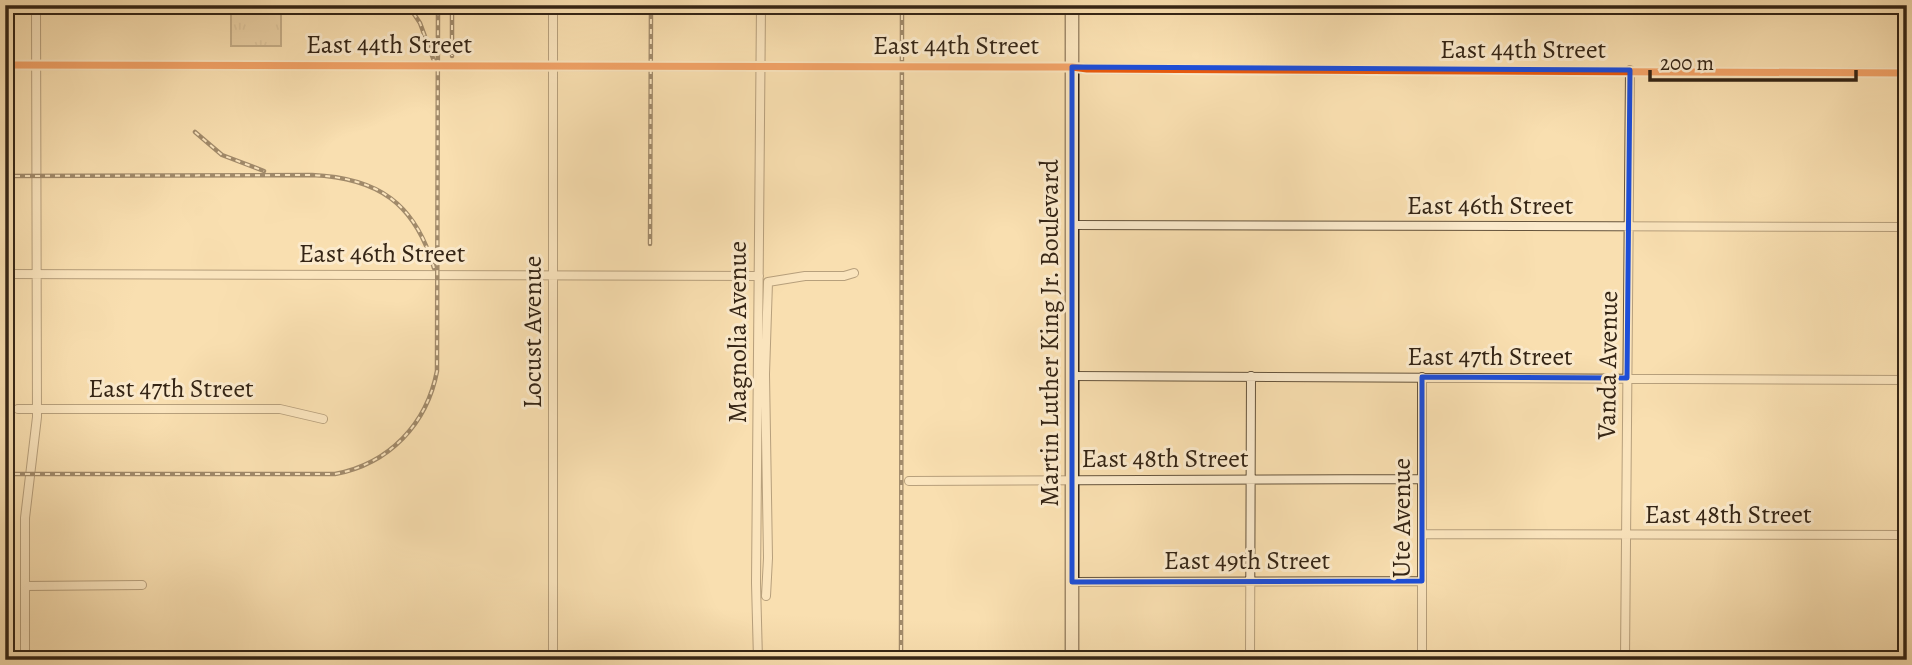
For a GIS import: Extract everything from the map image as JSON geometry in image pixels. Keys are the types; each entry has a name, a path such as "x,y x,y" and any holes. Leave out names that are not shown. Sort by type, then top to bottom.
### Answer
{"main road":[{"name":"Martin Luther King Jr. Boulevard","path":"1072,5 1072,660"}],"street":[{"path":"25,660 26,497 37,409 36,5"},
{"name":"Locust Avenue","path":"553,5 553,660"},
{"name":"Magnolia Avenue","path":"758,660 758,132 761,5"},
{"name":"East 44th Street","path":"5,65 761,64 1087,69 1907,72"},
{"name":"Vanda Avenue","path":"1625,660 1630,70"},
{"name":"East 46th Street","path":"1072,225 1907,227"},
{"path":"766,596 768,558 765,374 768,282 805,276 844,276 854,273"},
{"name":"East 46th Street","path":"5,274 759,276"},
{"name":"East 47th Street","path":"1072,376 1907,380"},
{"path":"1250,660 1251,376"},
{"name":"Ute Avenue","path":"1422,377 1422,660"},
{"name":"East 47th Street","path":"18,409 280,409 323,419"},
{"name":"East 48th Street","path":"909,481 1422,479"},
{"name":"East 48th Street","path":"1422,534 1907,535"},
{"name":"East 49th Street","path":"1072,582 1422,581"},
{"path":"25,586 142,585"}],"highlighted area":[{"path":"1072,67 1630,70 1627,378 1422,377 1422,581 1072,582"}],"green space":[{"path":"231,5 281,5 281,46 231,46"}],"railway":[{"path":"408,5 420,23 434,61"},
{"path":"5,474 335,474 372,461 402,439 424,408 437,371 438,5"},
{"path":"452,5 452,56"},
{"path":"650,244 651,5"},
{"path":"901,660 902,5"},
{"path":"195,132 222,155 264,171"},
{"path":"5,176 335,177 375,189 391,198 416,226 434,268"}],"cycle path":[{"path":"5,65 1072,67 1907,73"}]}
